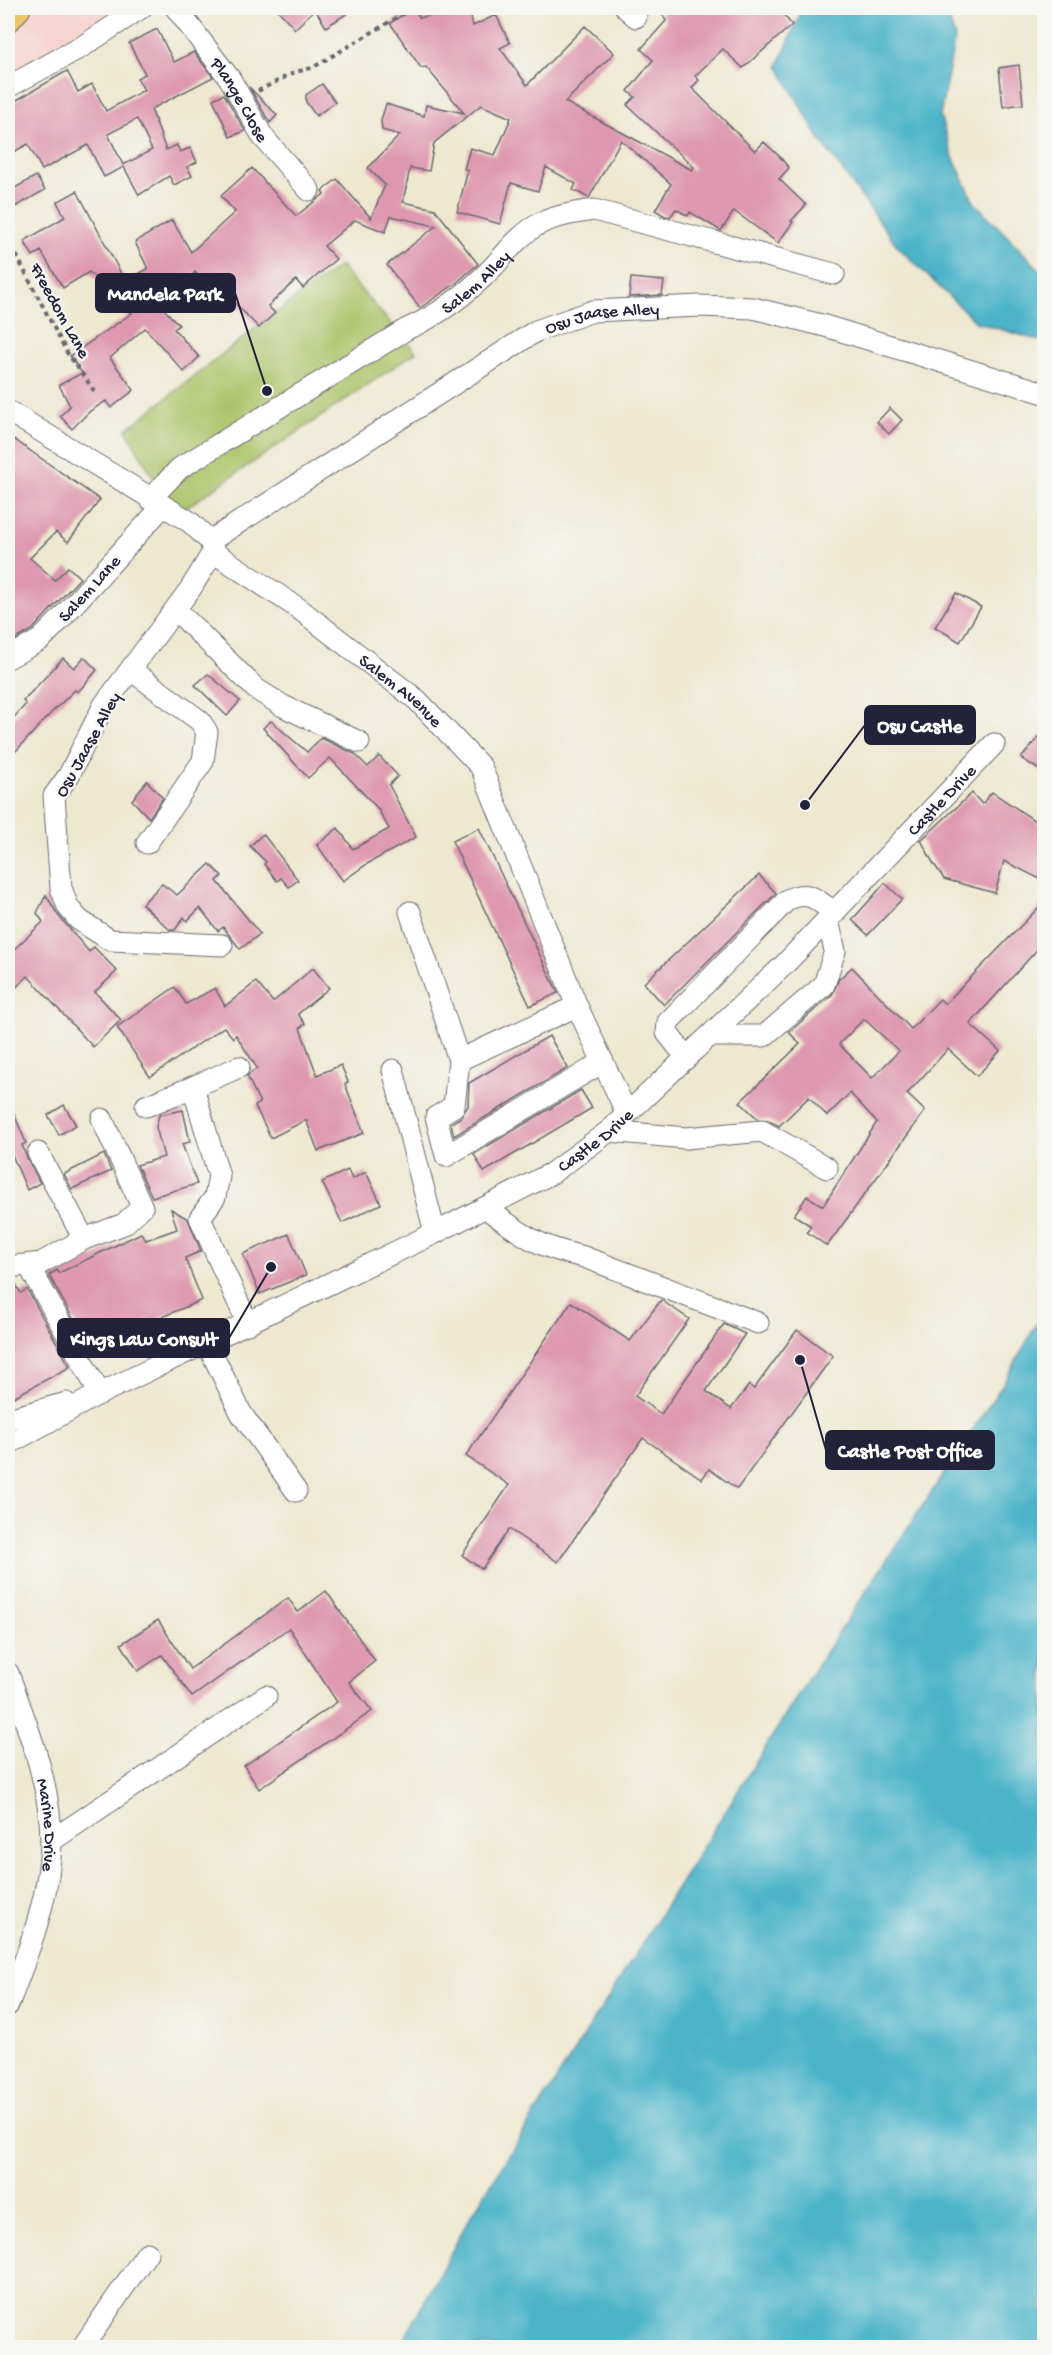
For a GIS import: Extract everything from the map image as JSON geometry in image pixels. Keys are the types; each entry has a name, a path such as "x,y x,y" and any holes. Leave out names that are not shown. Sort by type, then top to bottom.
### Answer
{"main road":[{"path":"8,18 17,8"}],"street":[{"path":"8,87 83,45 141,8"},
{"name":"Plange Close","path":"176,8 230,79 263,137 309,190"},
{"name":"Salem Alley","path":"156,503 180,468 407,329 443,310 491,268 515,242 539,224 560,215 594,210 834,274"},
{"name":"Osu Jaase Alley","path":"222,945 110,940 79,920 68,907 61,888 54,796 69,775 104,705 149,642 176,610 211,546 536,332 593,311 699,306 753,308 825,326 1044,393"},
{"name":"Salem Avenue","path":"8,411 190,522 211,546 298,608 417,700 481,767 577,1006 603,1062 631,1111"},
{"name":"Salem Lane","path":"8,658 40,640 56,624 156,503"},
{"path":"176,610 256,689 283,706 359,742"},
{"path":"131,670 200,721 207,732 202,761 147,843"},
{"name":"Castle Drive","path":"8,1444 96,1396 435,1233 552,1173 609,1131 711,1036 831,916 994,744"},
{"path":"687,1058 667,1033 668,1022 787,900 801,894 811,896 831,916 835,951 824,985 764,1036 711,1036"},
{"path":"410,912 459,1060 454,1106 436,1117 447,1156 603,1062"},
{"path":"459,1060 577,1006"},
{"path":"146,1106 239,1066"},
{"path":"393,1070 435,1233"},
{"path":"193,1087 219,1176 215,1197 200,1218 248,1324"},
{"path":"8,1268 41,1263 84,1239 124,1224 134,1218 142,1207 102,1119"},
{"path":"609,1131 686,1138 762,1131 827,1168"},
{"path":"38,1153 84,1239"},
{"path":"486,1208 528,1240 557,1251 584,1257 758,1323"},
{"path":"29,1266 96,1396"},
{"path":"207,1343 242,1413 296,1491"},
{"name":"Castle Drive","path":"8,1419 96,1396"},
{"name":"Marine Drive","path":"8,1673 29,1731 46,1793 51,1841 38,1919 8,2005"},
{"path":"51,1841 266,1696"},
{"path":"82,2348 147,2253"}],"path":[{"path":"242,99 295,72 312,68 412,8"},
{"path":"427,8 430,12"},
{"name":"Freedom Lane","path":"8,239 66,351 95,392"}],"shaded area":[{"path":"28,8 127,8 8,74 8,30"}],"green space":[{"path":"340,266 416,352 175,515 126,430 275,313"}],"water":[{"path":"803,8 939,8 947,13 955,37 940,116 953,157 974,202 1044,274 1044,342 976,322 898,247 818,137 778,66"},
{"path":"1044,1310 1044,2347 400,2347 469,2219 812,1673 1005,1381"}],"building":[{"path":"276,8 356,8 326,27 315,9 295,29"},
{"path":"413,8 420,18 458,8 469,8 473,26 496,15 510,43 500,48 527,85 585,26 614,53 565,102 692,170 694,167 627,105 635,97 628,91 653,60 641,49 666,21 659,8 778,8 792,25 743,68 723,49 695,76 699,80 692,88 755,151 764,142 780,157 789,168 779,179 806,205 791,221 793,222 778,243 734,211 721,231 690,212 688,216 676,209 670,217 665,216 655,210 671,184 621,140 589,198 573,190 576,184 546,167 538,191 511,183 500,224 457,212 468,170 464,169 470,148 495,155 511,118 481,105 434,143 429,171 410,168 403,202 435,209 478,264 455,284 420,308 387,265 436,226 391,216 385,232 355,220 324,246 336,259 303,288 296,280 268,306 275,313 259,328 224,292 219,297 195,272 162,307 179,325 174,329 199,357 184,372 145,328 110,358 134,390 111,408 106,401 90,411 72,429 60,416 70,406 59,385 82,373 70,356 132,313 89,272 63,288 41,251 33,256 24,241 65,217 57,202 77,191 125,281 148,269 135,242 172,220 191,252 235,212 221,196 252,168 296,216 324,194 322,191 337,179 371,218 385,185 368,168 400,135 382,130 381,120 386,104 424,116 426,105 464,113 426,67 421,68 390,23"},
{"path":"157,29 174,62 194,52 213,77 151,109 166,150 177,145 180,152 190,148 197,162 187,167 192,176 174,185 169,176 139,195 124,167 104,177 88,145 42,170 28,144 8,155 8,105 67,71 78,92 92,84 106,111 144,90 137,78 145,74 129,43","holes":["137,119 152,150 123,165 108,134"]},
{"path":"1019,65 1023,104 1003,107 999,68"},
{"path":"322,84 335,102 316,116 306,102 306,95"},
{"path":"249,87 277,115 270,123"},
{"path":"224,94 245,131 230,137 213,99"},
{"path":"36,176 45,190 8,211 8,192"},
{"path":"631,278 664,281 662,295 629,297"},
{"path":"890,408 902,420 889,434 877,422"},
{"path":"8,435 100,500 68,542 56,532 30,558 55,580 68,567 80,578 32,630 8,644"},
{"path":"956,593 981,607 960,642 935,627"},
{"path":"84,657 97,670 78,692 75,690 52,712 16,751 8,743 8,724 26,704 23,701 63,658 74,668"},
{"path":"208,674 240,701 227,716 195,685"},
{"path":"271,721 307,752 321,738 355,754 368,767 379,756 398,776 389,785 416,837 367,864 343,881 317,845 338,828 353,849 389,829 378,809 330,758 308,778 263,728"},
{"path":"1044,731 1044,773 1021,758"},
{"path":"147,781 163,798 149,818 132,800"},
{"path":"992,792 1044,827 1044,881 1004,861 995,893 944,879 932,861 921,840 972,793 982,804"},
{"path":"479,828 558,993 530,1006 452,841"},
{"path":"263,834 298,880 289,887 281,878 277,881 264,864 266,862 250,846"},
{"path":"210,864 222,876 217,881 260,934 240,949 223,927 218,931 200,908 187,921 184,917 175,930 170,930 142,904 162,884 177,895"},
{"path":"759,875 776,893 664,1005 644,983"},
{"path":"885,883 902,899 868,935 852,920"},
{"path":"46,895 58,915 89,952 94,947 117,971 95,992 121,1020 93,1047 28,976 8,995 8,955 43,922 37,913"},
{"path":"1044,902 1044,942 970,1024 1000,1051 977,1076 948,1049 907,1094 925,1111 827,1246 807,1232 811,1226 794,1215 807,1196 823,1206 877,1122 850,1093 827,1116 809,1097 779,1126 768,1120 758,1119 740,1102 800,1044 789,1032 832,995 839,979 852,967 911,1029 940,999 945,1004","holes":["864,1019 899,1051 872,1078 839,1044"]},
{"path":"313,968 329,988 298,1014 305,1024 300,1028 317,1075 341,1065 348,1082 345,1084 364,1133 318,1151 306,1120 271,1138 255,1106 260,1103 247,1076 257,1068 236,1035 233,1038 224,1027 150,1077 117,1027 175,987 186,1004 215,988 225,1006 256,982 273,1002"},
{"path":"549,1036 568,1068 454,1136 451,1123 461,1117 468,1106 469,1083"},
{"path":"581,1090 592,1108 484,1172 474,1154"},
{"path":"8,1099 26,1143 22,1145 40,1183 27,1190 10,1150 8,1151"},
{"path":"64,1105 76,1125 59,1135 48,1115"},
{"path":"183,1110 190,1142 182,1144 197,1184 152,1197 137,1165 164,1157 156,1127 159,1115"},
{"path":"104,1154 111,1171 72,1189 64,1174"},
{"path":"348,1170 352,1179 366,1172 381,1204 342,1223 322,1182"},
{"path":"171,1209 188,1219 201,1251 185,1258 202,1300 150,1322 149,1319 95,1347 98,1352 93,1355 49,1275 57,1270 59,1273 141,1233 146,1240 177,1229"},
{"path":"289,1234 306,1275 260,1294 243,1254"},
{"path":"8,1279 12,1279 21,1293 27,1289 70,1367 8,1400"},
{"path":"661,1300 689,1319 635,1396 661,1414 724,1324 745,1334 706,1391 731,1409 749,1385 754,1389 797,1330 833,1356 737,1489 709,1469 702,1479 643,1438 558,1562 509,1529 482,1569 462,1555 509,1485 466,1456 571,1302 630,1341"},
{"path":"326,1591 375,1661 349,1682 372,1711 259,1789 244,1766 337,1702 289,1628 192,1697 162,1655 138,1671 121,1644 158,1620 190,1669 288,1598 298,1612"}],"place":[{"name":"Mandela Park","path":"267,391"},
{"name":"Osu Castle","path":"805,805"},
{"name":"Kings Law Consult","path":"271,1267"},
{"name":"Castle Post Office","path":"800,1360"}]}
